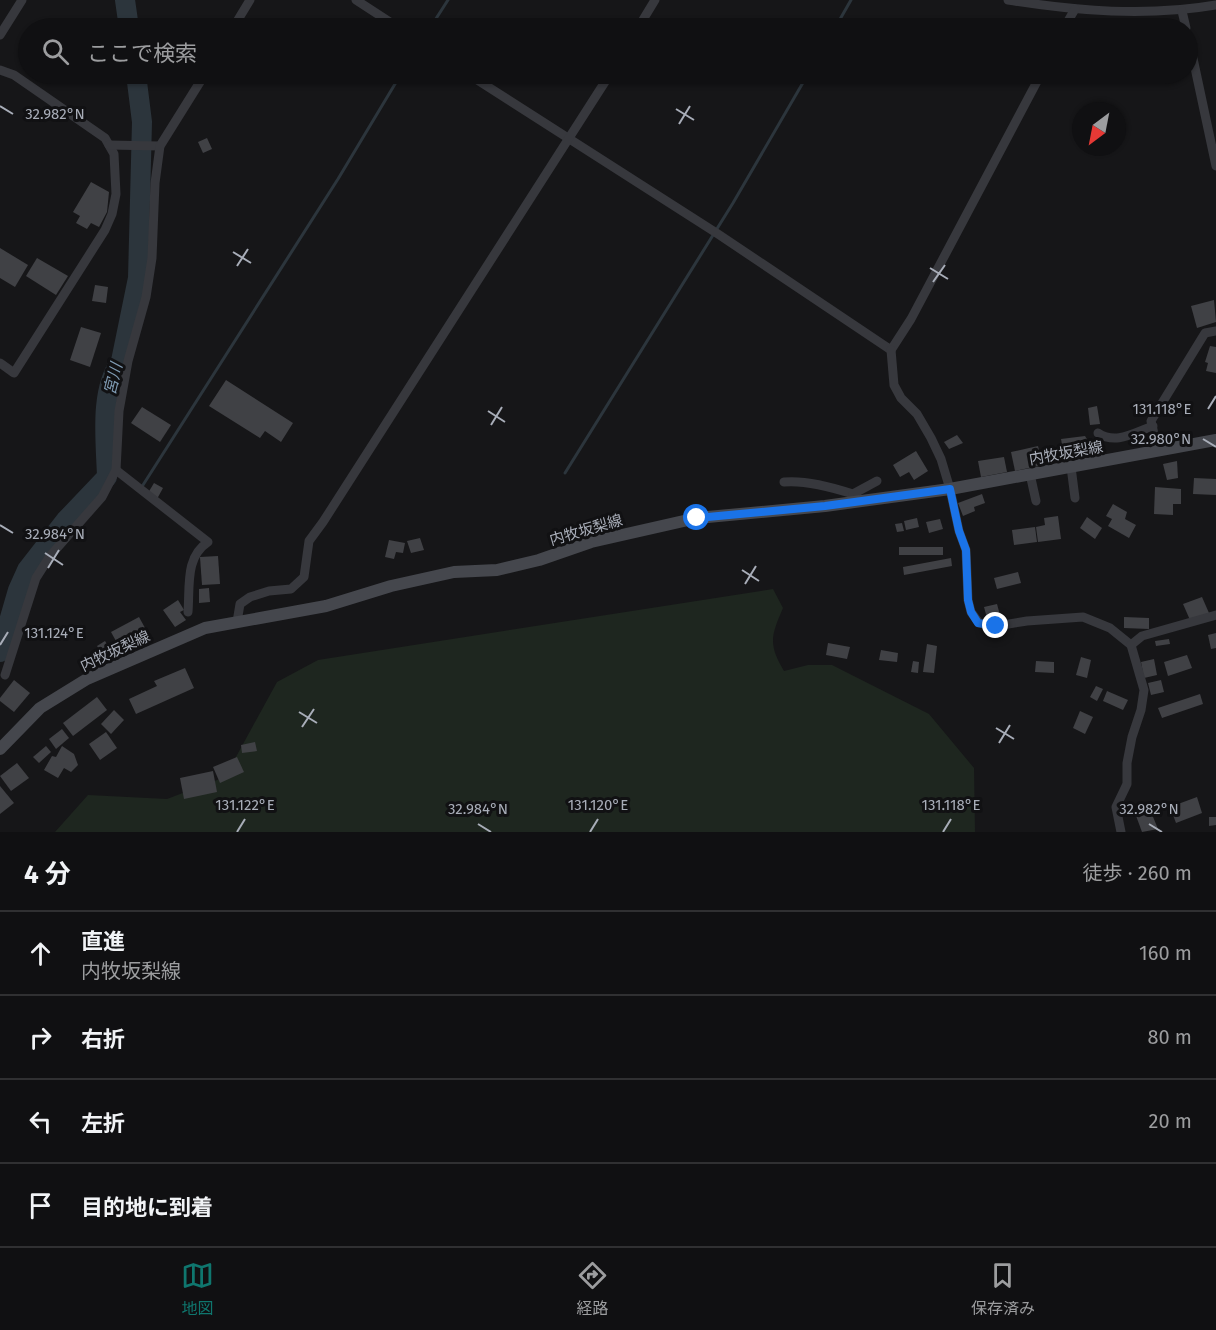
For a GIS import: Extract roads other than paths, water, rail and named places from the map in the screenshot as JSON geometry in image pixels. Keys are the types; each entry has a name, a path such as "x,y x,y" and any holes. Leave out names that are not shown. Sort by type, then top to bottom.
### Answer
{"main road":[{"name":"内牧坂梨線","path":"0,749 40,708 87,679 196,631 326,606 391,586 454,572 497,570 539,560 591,542 697,518 854,498 950,489 1216,440"}],"street":[{"path":"0,35 22,0"},
{"path":"239,18 250,0"},
{"path":"356,0 384,18"},
{"path":"644,18 655,0"},
{"path":"1008,0 1075,9 1126,12 1182,11 1216,5"},
{"path":"1070,18 1075,9"},
{"path":"1182,11 1184,18"},
{"path":"0,70 18,78"},
{"path":"1198,82 1216,166"},
{"path":"0,363 14,373 105,230 112,214 116,194 114,154 110,144 89,126 27,84"},
{"path":"4,675 36,578 50,556 102,497 116,470 119,411 128,361 146,297 152,258 158,146 198,84"},
{"path":"483,84 718,234 891,350"},
{"path":"237,622 240,604 250,597 291,588 304,577 309,541 604,84"},
{"path":"1036,84 916,309 891,350 894,385 901,399 917,414 941,459 966,550 968,600 971,612 978,623 996,626 1083,617 1110,628 1131,645 1144,690 1127,763 1127,784 1116,807 1121,832"},
{"path":"110,144 158,146"},
{"path":"1158,451 1151,422 1205,333 1216,331"},
{"path":"1098,433 1106,438 1114,439 1153,426"},
{"path":"1071,467 1075,498"},
{"path":"116,470 208,542 198,548 191,561 188,612"},
{"path":"1030,474 1035,501"},
{"path":"784,482 801,481 854,498 877,481"},
{"path":"1131,645 1142,636 1216,615"}],"waterway":[{"name":"宮川","path":"125,0 128,18"},
{"path":"436,18 448,0"},
{"path":"841,18 851,0"},
{"name":"宮川","path":"0,652 18,590 27,570 66,520 107,477 105,417 109,387 121,361 138,278 142,122 137,84"},
{"path":"143,485 338,179 395,84"},
{"path":"565,473 733,203 802,84"}]}
